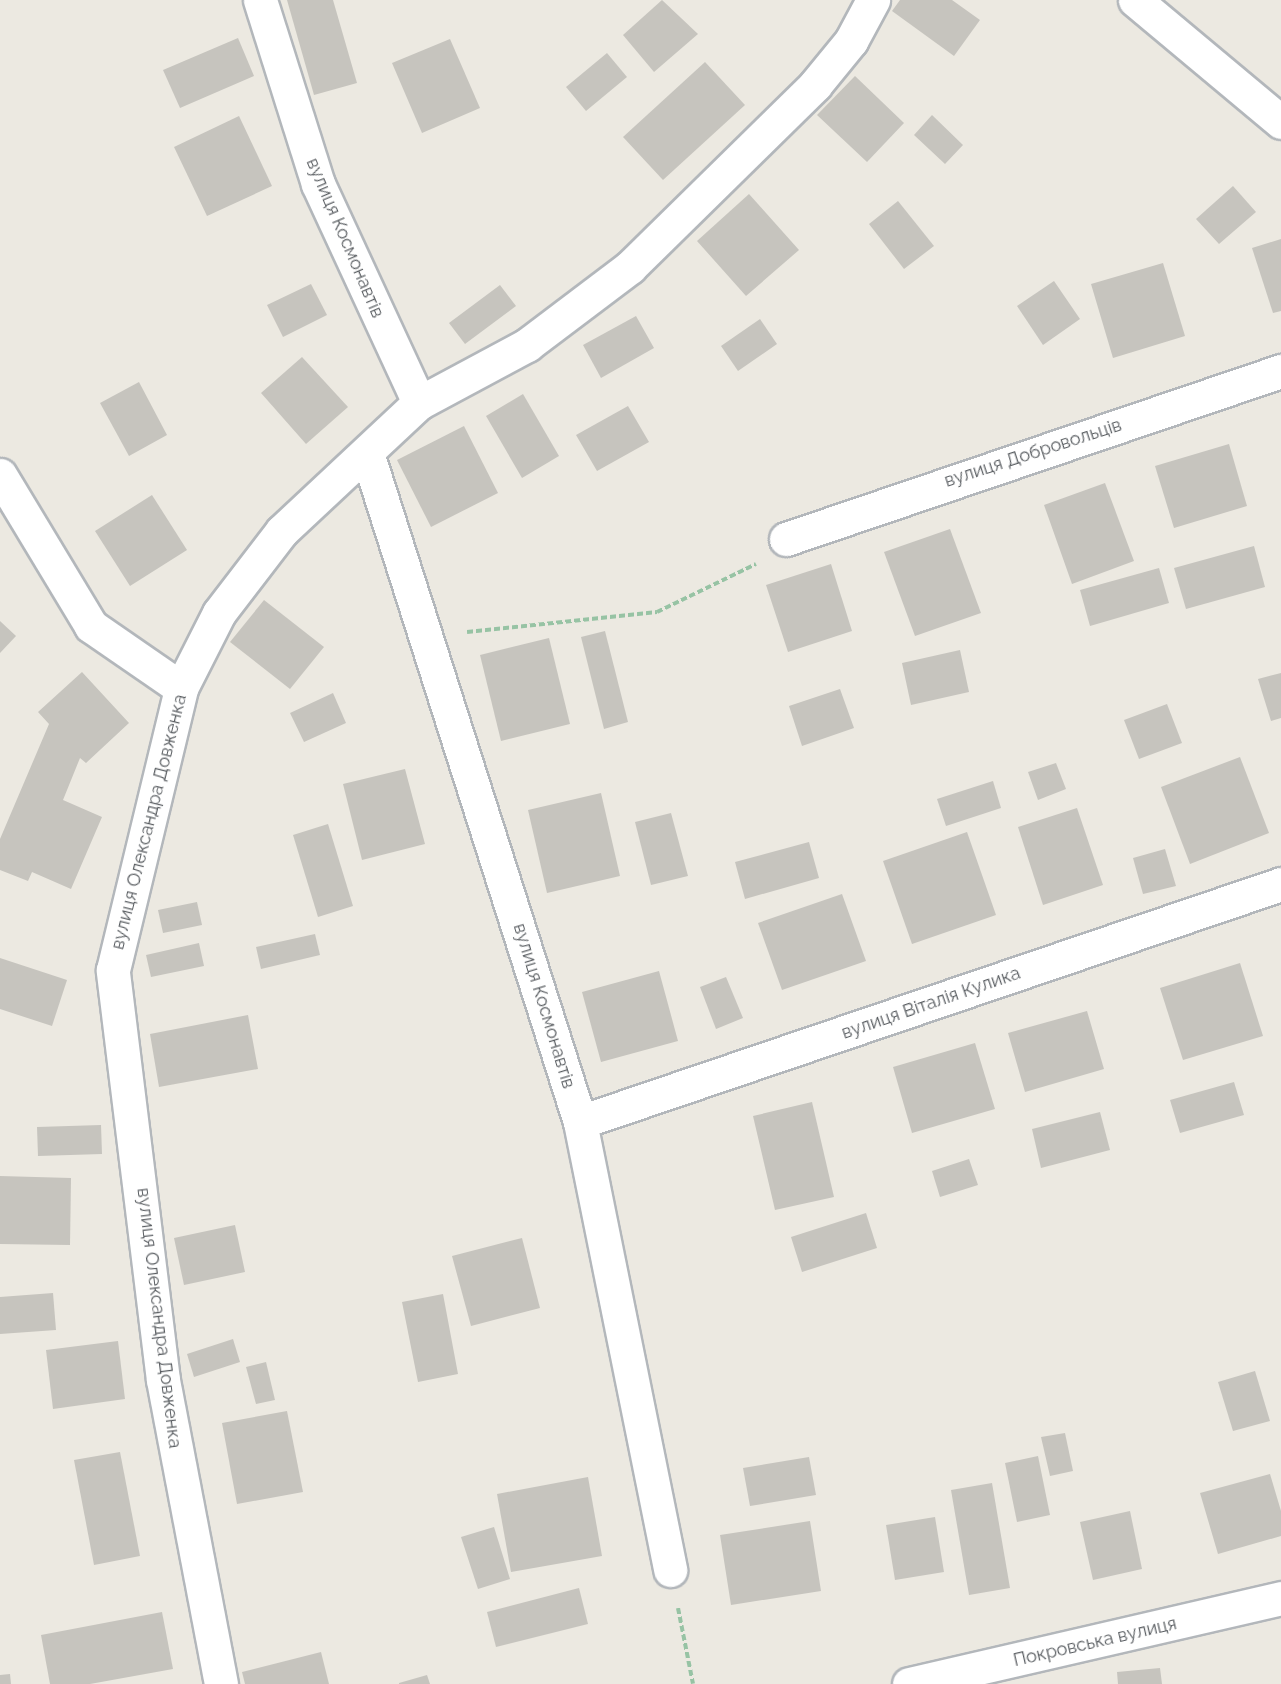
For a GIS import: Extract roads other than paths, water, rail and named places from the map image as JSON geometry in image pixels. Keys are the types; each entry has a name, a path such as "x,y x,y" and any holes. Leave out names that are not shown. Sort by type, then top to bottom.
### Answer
{"street":[{"name":"вулиця Космонавтів","path":"260,0 318,184 418,403"},
{"name":"вулиця Олександра Довженка","path":"221,1684 163,1380 113,970 181,688 219,613 282,531 368,456 418,403 527,345 630,267 815,85 851,40 873,0"},
{"path":"1135,0 1281,122"},
{"name":"вулиця Добровольців","path":"786,539 1281,371"},
{"name":"вулиця Космонавтів","path":"368,456 428,637 580,1122 670,1570"},
{"path":"0,475 91,626 181,688"},
{"name":"вулиця Віталія Кулика","path":"580,1122 1281,884"},
{"name":"Покровська вулиця","path":"909,1684 1281,1598"}]}
